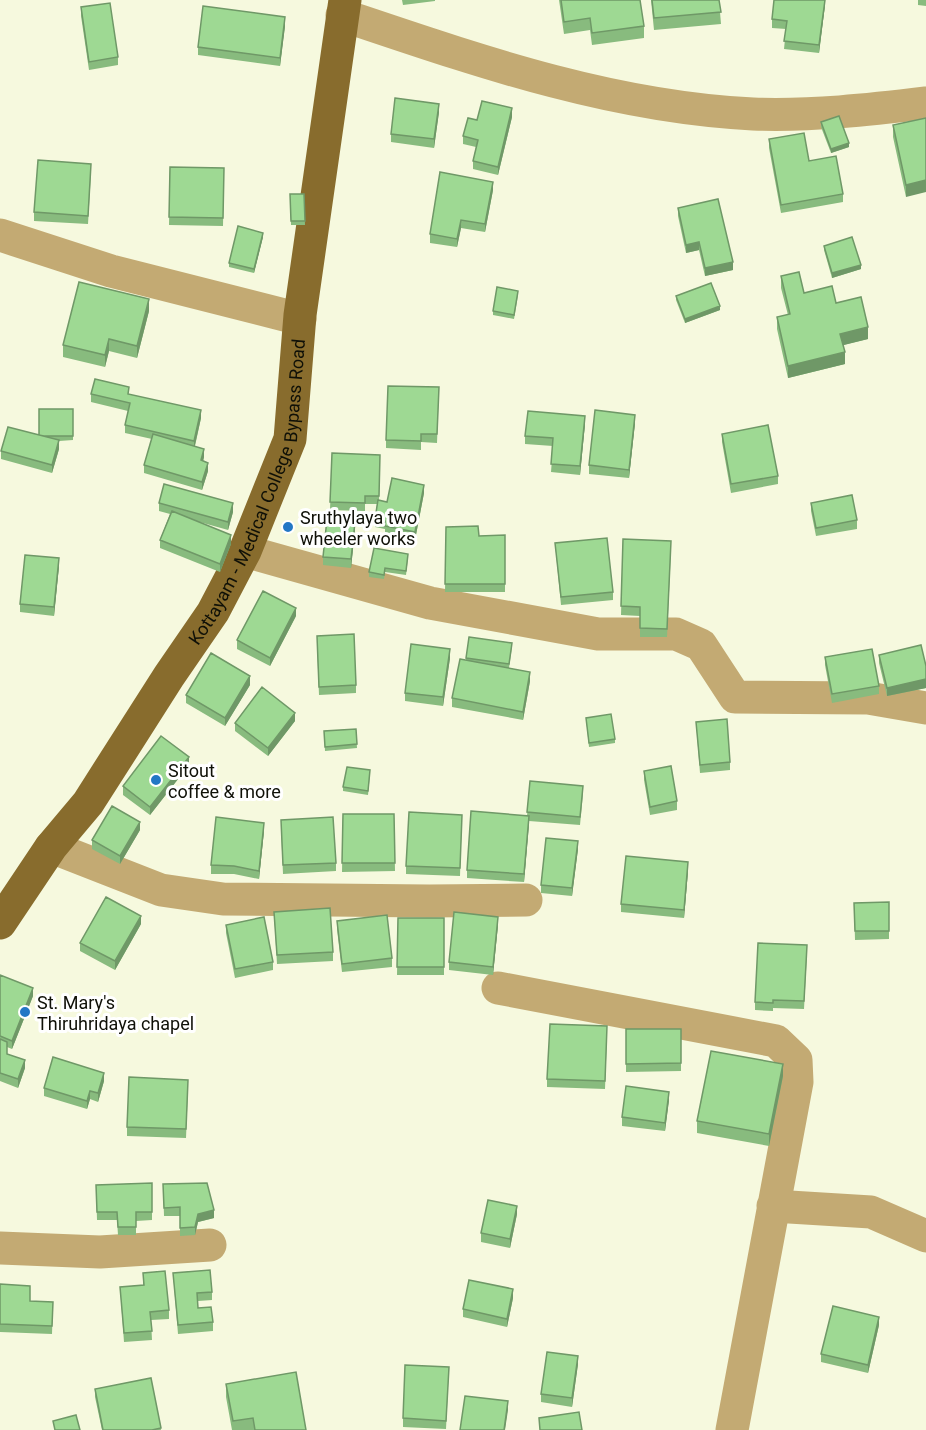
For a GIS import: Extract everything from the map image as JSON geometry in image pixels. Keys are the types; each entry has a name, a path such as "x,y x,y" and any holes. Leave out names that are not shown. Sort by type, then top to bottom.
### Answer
{"main road":[{"name":"Kottayam - Medical College Bypass Road","path":"0,923 51,847 88,802 169,675 213,612 245,551 290,439 300,319 343,8"}],"street":[{"path":"343,8 488,64 568,86 673,106 754,114 850,112 926,103"},
{"path":"0,235 111,271 300,319"},
{"path":"245,551 430,603 598,634 676,634 701,645 735,697 868,698 926,708"},
{"path":"51,847 161,890 223,899 526,900"},
{"path":"498,988 776,1041 796,1060 797,1082 732,1430"},
{"path":"774,1206 871,1212 926,1236"},
{"path":"0,1248 100,1252 210,1245"}],"building":[{"path":"561,0 640,0 644,26 592,33 590,18 564,22"},
{"path":"652,0 719,0 721,12 654,18"},
{"path":"774,0 825,0 819,45 784,41 787,21 772,19"},
{"path":"110,3 118,57 89,62 81,7"},
{"path":"203,6 285,17 280,58 198,47"},
{"path":"395,98 439,104 434,139 391,134"},
{"path":"482,101 512,108 498,167 473,161 478,140 463,136 468,118 477,120"},
{"path":"839,116 849,143 831,149 821,122"},
{"path":"926,118 926,180 906,185 893,125"},
{"path":"804,133 809,161 836,156 843,194 781,205 769,139"},
{"path":"38,160 91,164 88,216 34,212"},
{"path":"170,167 224,168 223,218 169,217"},
{"path":"440,172 493,182 485,224 461,220 457,239 430,234"},
{"path":"290,194 304,194 305,221 291,221"},
{"path":"718,199 733,262 705,268 699,242 686,245 678,208"},
{"path":"238,226 263,233 254,269 229,263"},
{"path":"852,237 861,265 832,273 824,246"},
{"path":"799,272 804,293 832,286 836,303 861,297 868,327 840,334 845,352 788,366 777,317 790,314 781,276"},
{"path":"79,282 149,299 137,346 109,339 105,355 63,345"},
{"path":"711,283 720,306 685,319 676,296"},
{"path":"497,287 518,291 514,315 493,311"},
{"path":"95,379 129,387 128,394 201,410 194,441 125,425 130,403 91,394"},
{"path":"388,386 439,387 437,434 421,434 421,441 386,440"},
{"path":"39,409 73,409 73,436 39,435"},
{"path":"595,410 635,415 629,470 589,465"},
{"path":"528,411 585,416 580,466 551,464 553,438 525,436"},
{"path":"768,425 778,476 731,484 722,434"},
{"path":"8,427 59,440 52,465 1,451"},
{"path":"153,434 204,449 201,460 208,463 202,482 144,465"},
{"path":"332,453 380,455 379,496 365,496 365,503 330,502"},
{"path":"392,478 424,485 415,532 385,526 385,521 375,519 378,500 387,502"},
{"path":"164,484 233,503 228,522 159,503"},
{"path":"852,495 857,520 816,528 811,503"},
{"path":"172,511 231,535 220,564 160,540"},
{"path":"327,519 355,522 351,559 323,557"},
{"path":"478,526 479,536 505,535 505,584 445,584 446,527"},
{"path":"607,538 613,592 561,597 555,543"},
{"path":"623,539 671,541 667,629 640,628 640,607 621,606"},
{"path":"374,548 408,554 406,571 385,568 384,575 369,572"},
{"path":"25,555 59,558 54,607 20,604"},
{"path":"263,591 296,608 270,658 237,640"},
{"path":"354,634 356,685 319,687 317,636"},
{"path":"469,637 512,643 509,664 466,658"},
{"path":"411,644 450,649 443,697 405,693"},
{"path":"921,645 926,666 926,679 887,688 879,655"},
{"path":"872,649 879,686 832,694 825,657"},
{"path":"211,653 250,676 225,718 186,695"},
{"path":"460,659 530,672 523,712 452,698"},
{"path":"262,687 295,713 268,748 235,723"},
{"path":"611,714 615,739 589,743 586,718"},
{"path":"727,719 730,762 700,765 696,722"},
{"path":"356,729 357,744 325,747 324,731"},
{"name":"Sitout coffee & more","path":"161,736 189,757 150,807 123,786"},
{"path":"671,766 677,801 650,807 644,771"},
{"path":"347,767 370,770 368,791 343,787"},
{"path":"530,781 583,786 580,817 527,812"},
{"path":"112,806 140,822 120,856 92,840"},
{"path":"471,811 529,816 524,874 467,870"},
{"path":"409,812 462,815 460,868 406,866"},
{"path":"343,814 394,814 395,863 342,863"},
{"path":"216,817 264,823 259,871 234,866 211,865"},
{"path":"333,817 336,863 283,865 281,820"},
{"path":"546,838 578,841 572,888 541,885"},
{"path":"626,856 688,862 684,910 621,904"},
{"path":"106,897 141,916 115,961 80,943"},
{"path":"889,902 889,931 855,931 854,903"},
{"path":"330,908 333,952 277,955 274,912"},
{"path":"454,912 498,917 493,967 449,962"},
{"path":"387,915 392,958 342,964 337,921"},
{"path":"264,917 273,962 235,969 226,925"},
{"path":"398,918 444,918 444,967 397,967"},
{"path":"758,943 807,945 804,1001 755,1002"},
{"path":"0,975 33,988 12,1041 0,1036"},
{"path":"550,1024 607,1026 605,1081 547,1079"},
{"path":"626,1029 681,1029 681,1063 626,1064"},
{"path":"0,1039 7,1042 7,1054 25,1060 18,1079 0,1073"},
{"path":"711,1051 783,1064 769,1134 697,1121"},
{"path":"53,1057 104,1073 98,1093 90,1091 87,1101 44,1088"},
{"path":"129,1077 188,1080 186,1129 127,1127"},
{"path":"626,1086 669,1092 665,1123 622,1117"},
{"path":"152,1183 152,1212 136,1212 136,1227 118,1227 117,1212 97,1212 96,1185"},
{"path":"207,1183 214,1210 198,1214 195,1227 180,1228 180,1207 164,1208 163,1184"},
{"path":"488,1200 517,1206 510,1239 481,1233"},
{"path":"210,1270 212,1292 197,1293 198,1308 211,1307 213,1322 178,1325 173,1273"},
{"path":"165,1271 169,1310 150,1312 152,1331 124,1333 120,1287 144,1285 143,1273"},
{"path":"469,1280 513,1289 507,1319 463,1309"},
{"path":"0,1284 30,1286 30,1301 53,1302 52,1326 0,1324"},
{"path":"833,1306 879,1317 868,1365 821,1354"},
{"path":"547,1352 578,1356 572,1398 541,1394"},
{"path":"405,1365 449,1367 446,1421 403,1418"},
{"path":"296,1372 306,1430 255,1430 253,1418 233,1421 226,1384"},
{"path":"151,1378 161,1428 103,1430 95,1389"},
{"path":"465,1396 508,1401 504,1430 460,1430"},
{"path":"579,1412 582,1430 540,1430 539,1418"},
{"path":"76,1415 80,1430 55,1430 53,1421"}],"place":[{"name":"Sruthylaya two wheeler works","path":"288,527"},
{"name":"Sitout coffee & more","path":"156,780"},
{"name":"St. Mary's Thiruhridaya chapel","path":"25,1012"}]}
